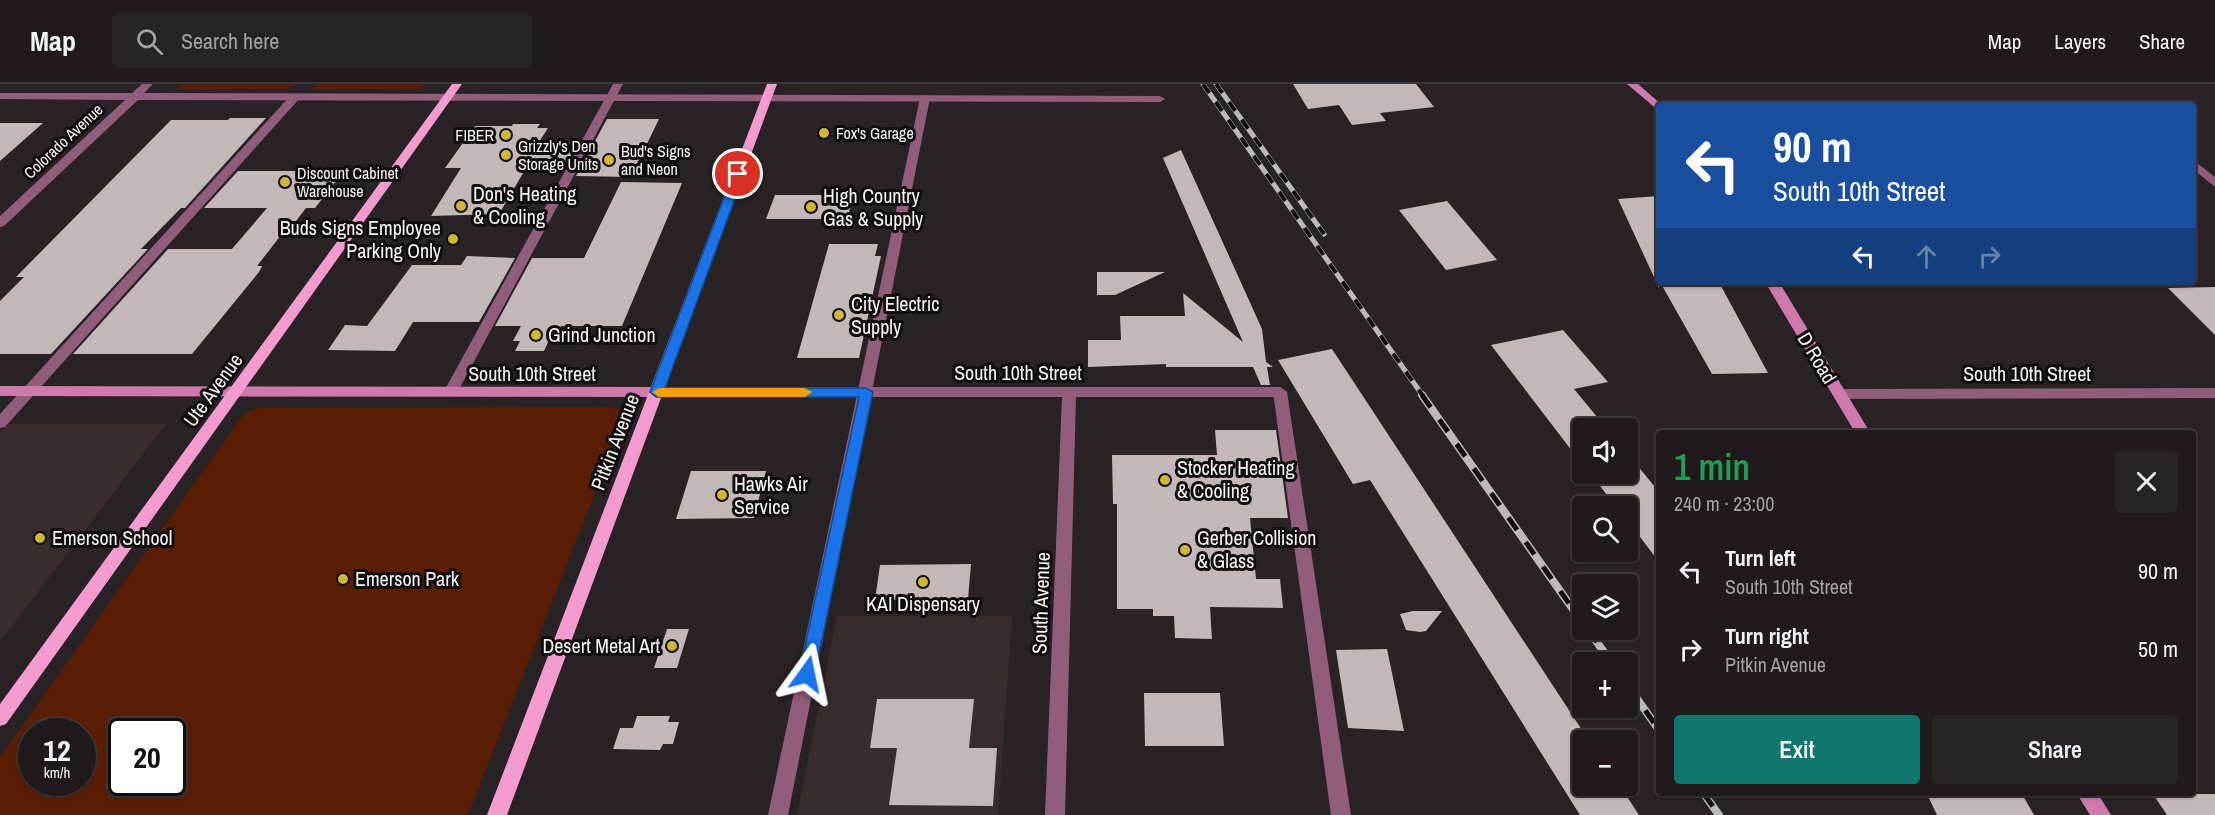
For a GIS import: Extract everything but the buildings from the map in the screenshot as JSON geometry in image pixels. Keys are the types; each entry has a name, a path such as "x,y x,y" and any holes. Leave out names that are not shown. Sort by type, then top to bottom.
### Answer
{"main road":[{"name":"Ute Avenue","path":"0,718 458,84"},
{"name":"Pitkin Avenue","path":"497,815 772,84"}],"street":[{"name":"Colorado Avenue","path":"0,222 148,84"},
{"path":"450,393 618,84"},
{"path":"1632,84 1656,105"},
{"path":"0,96 1160,99"},
{"path":"0,423 295,97"},
{"path":"778,815 925,98"},
{"path":"2196,166 2215,183"},
{"name":"D Road","path":"1774,285 1862,430"},
{"name":"South 10th Street","path":"0,391 1280,392 1341,815"},
{"name":"South Avenue","path":"1055,815 1069,392"},
{"name":"South 10th Street","path":"1839,394 2215,393"},
{"path":"2088,796 2101,815"}],"shaded area":[{"path":"182,84 295,84 286,89 178,89"},
{"path":"315,84 425,84 420,89 314,89"},
{"name":"Emerson Park","path":"603,407 619,409 624,415 468,815 0,815 0,757 18,732 18,796 96,796 96,718 28,718 243,415 253,409"},
{"name":"Emerson School","path":"8,424 166,424 0,642 0,434"},
{"path":"837,616 1012,616 998,815 797,815"}],"railway":[{"path":"1203,84 1423,396"},
{"path":"1216,84 1324,234"},
{"path":"1422,395 1572,608"},
{"path":"1595,640 1604,652"},
{"path":"1638,700 1656,726"},
{"path":"1705,796 1719,815"}],"slow traffic":[{"path":"659,392 805,392"}],"place":[{"name":"Fox's Garage","path":"824,133"},
{"name":"FIBER","path":"506,135"},
{"name":"Grizzly's Den Storage Units","path":"506,155"},
{"name":"Bud's Signs and Neon","path":"609,160"},
{"name":"Discount Cabinet Warehouse","path":"285,182"},
{"name":"Don's Heating & Cooling","path":"461,206"},
{"name":"High Country Gas & Supply","path":"811,207"},
{"name":"Buds Signs Employee Parking Only","path":"453,239"},
{"name":"City Electric Supply","path":"839,315"},
{"name":"Grind Junction","path":"536,335"},
{"name":"Stocker Heating & Cooling","path":"1165,480"},
{"name":"Hawks Air Service","path":"722,495"},
{"name":"Emerson School","path":"40,538"},
{"name":"Gerber Collision & Glass","path":"1185,550"},
{"name":"Emerson Park","path":"343,579"},
{"name":"KAI Dispensary","path":"923,582"},
{"name":"Desert Metal Art","path":"672,646"}],"route":[{"path":"738,174 656,392 866,392 807,674"}]}
